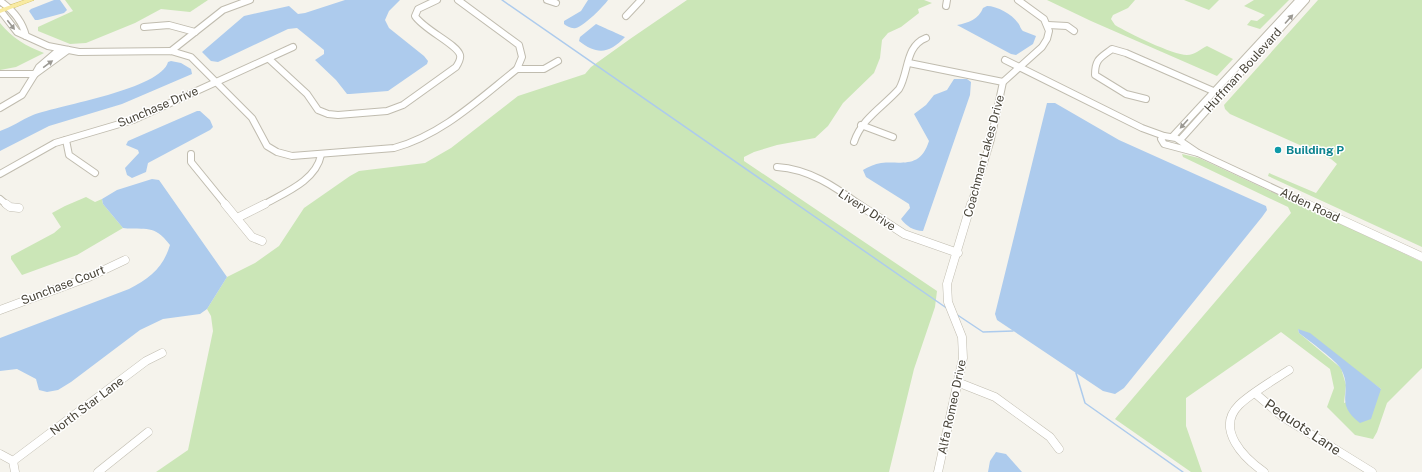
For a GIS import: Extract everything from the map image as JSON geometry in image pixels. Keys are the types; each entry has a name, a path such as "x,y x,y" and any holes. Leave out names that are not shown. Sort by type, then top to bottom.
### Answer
{"main road":[{"path":"0,10 3,4 16,0"},
{"path":"3,4 30,0"}],"street":[{"path":"171,51 223,10 250,0"},
{"path":"269,58 307,94 318,110 322,113 338,115 395,109 410,101 453,70 460,61 460,55 455,49 421,24 415,16 415,12 419,8 437,0"},
{"path":"0,10 17,32 35,42 60,49 102,53 143,50 171,51 192,57 254,120 265,143 273,150 292,156 321,155 394,148 419,140 443,126 516,69 522,59 522,50 519,45 458,0"},
{"path":"547,0 556,2"},
{"path":"626,16 641,0"},
{"path":"1018,0 1041,16 1048,25 1060,25 1074,31"},
{"name":"Huffman Boulevard","path":"1179,143 1217,92 1299,0"},
{"name":"Huffman Boulevard","path":"1173,136 1306,0"},
{"path":"3,4 24,27 26,36"},
{"path":"144,27 169,25 195,32"},
{"name":"Coachman Lakes Drive","path":"963,342 948,302 946,292 991,139 994,123 1000,108 1003,82 1006,77 1019,68 1047,40 1050,32 1048,25"},
{"path":"854,142 855,134 861,125 871,114 900,89 913,46 921,39 926,38"},
{"name":"Sunchase Drive","path":"0,174 44,148 133,120 293,47"},
{"path":"0,108 20,99 39,67 60,49"},
{"path":"1146,99 1139,99 1113,87 1095,75 1095,64 1097,60 1112,49 1132,54 1217,92"},
{"path":"0,74 35,74 68,50"},
{"path":"516,69 541,69 551,66 558,60"},
{"path":"1005,60 1163,139 1167,146 1179,143 1173,136 1163,139"},
{"path":"909,63 948,71 973,74 1003,82"},
{"path":"861,125 893,137"},
{"path":"66,140 69,155 95,173"},
{"name":"Alden Road","path":"1179,143 1422,257"},
{"path":"191,154 191,162 252,237 262,241"},
{"path":"237,218 262,206 309,175 318,166 321,155"},
{"name":"Livery Drive","path":"777,167 786,166 807,172 909,237 958,253"},
{"path":"0,199 10,207 19,208"},
{"name":"Sunchase Court","path":"0,310 79,281 125,260"},
{"name":"Alfa Romeo Drive","path":"938,472 963,358 963,342"},
{"name":"North Star Lane","path":"13,461 146,361 162,353"},
{"path":"1264,472 1242,454 1231,436 1229,425 1234,410 1289,370"},
{"path":"958,382 995,397 1050,437 1059,449"},
{"name":"Pequots Lane","path":"1256,394 1283,417 1372,472"},
{"path":"98,472 148,432"},
{"path":"0,454 13,461 15,472"}],"green space":[{"path":"65,0 208,0 190,12 161,9 135,23 86,43 70,44 38,31 38,27 73,11"},
{"path":"687,0 924,0 932,3 918,9 919,13 901,27 888,33 882,40 880,58 874,73 843,103 828,126 815,138 777,145 754,152 744,157 744,161 937,291 935,307 914,369 889,472 156,472 188,450 213,331 211,316 207,309 227,277 255,263 279,246 304,208 359,171 425,163 451,148 518,96 585,74 591,67"},
{"path":"1047,0 1135,0 1128,8 1113,15 1111,19 1115,25 1151,43 1180,54 1193,54 1207,46 1233,59 1217,76 1091,21"},
{"path":"1184,0 1219,0 1209,10"},
{"path":"1254,0 1289,0 1260,29 1247,25 1251,20 1257,21 1265,15 1244,6"},
{"path":"1318,0 1422,0 1422,247 1268,176 1269,173 1316,193 1337,164 1331,159 1230,114 1225,109 1224,105"},
{"path":"0,23 9,33 20,41 44,53 16,67 0,70"},
{"path":"1182,154 1199,158 1422,262 1422,368 1387,403 1373,439 1355,435 1327,407 1334,388 1330,369 1281,332 1186,398 1186,426 1202,472 1191,472 1115,419 1291,213 1288,207 1183,157","holes":["1298,329 1381,389 1344,403 1346,385 1341,368 1299,333"]},
{"path":"86,197 95,202 102,199 103,204 123,228 77,255 22,275 11,259 11,256 54,233 61,227 52,213"}],"water":[{"path":"54,0 60,0 67,10 64,13 35,20 29,11"},
{"path":"345,0 400,0 389,11 385,20 389,28 424,56 428,61 427,64 388,91 347,94 336,80 315,60 324,54 324,50 297,28 288,29 218,62 211,61 202,52 244,16 289,6 298,14 305,13"},
{"path":"588,0 608,0 593,16 579,27 572,28 564,24 564,21 581,11"},
{"path":"987,6 1000,9 1015,20 1023,31 1036,36 1033,44 1016,55 1011,54 957,25 973,20 979,15 983,8"},
{"path":"596,24 625,37 614,47 603,51 585,46 579,41 580,37"},
{"path":"171,61 181,63 191,69 192,74 122,104 49,126 0,151 0,131 9,128 33,115 129,88 148,80 161,72 168,62"},
{"path":"954,79 967,79 971,82 970,95 923,231 916,230 905,224 901,219 910,208 909,204 866,177 863,170 881,163 910,162 921,156 929,141 914,114 926,105 934,95 947,90"},
{"path":"1047,103 1055,103 1119,140 1266,206 1267,210 1124,388 1115,394 1103,391 997,320 995,314"},
{"path":"200,111 210,120 213,127 210,130 148,163 146,172 132,178 127,175 125,168 139,153 138,150 126,145 128,141"},
{"path":"152,179 159,180 227,277 207,309 200,314 163,319 140,330 71,382 58,390 47,392 39,390 36,379 17,369 0,371 0,338 129,289 155,272 164,260 170,245 159,233 149,229 123,228 103,204 102,199 117,190"},
{"path":"1298,329 1310,333 1381,389 1371,419 1360,423 1352,416 1347,409 1345,397 1346,385 1341,369 1328,356 1299,333"},
{"path":"996,452 1006,454 1022,472 988,472 990,461"}],"waterway":[{"path":"502,0 948,309"},
{"path":"956,314 983,332 1013,331"},
{"path":"1076,373 1085,403 1183,472"}],"place":[{"name":"Building P","path":"1278,150"}]}
